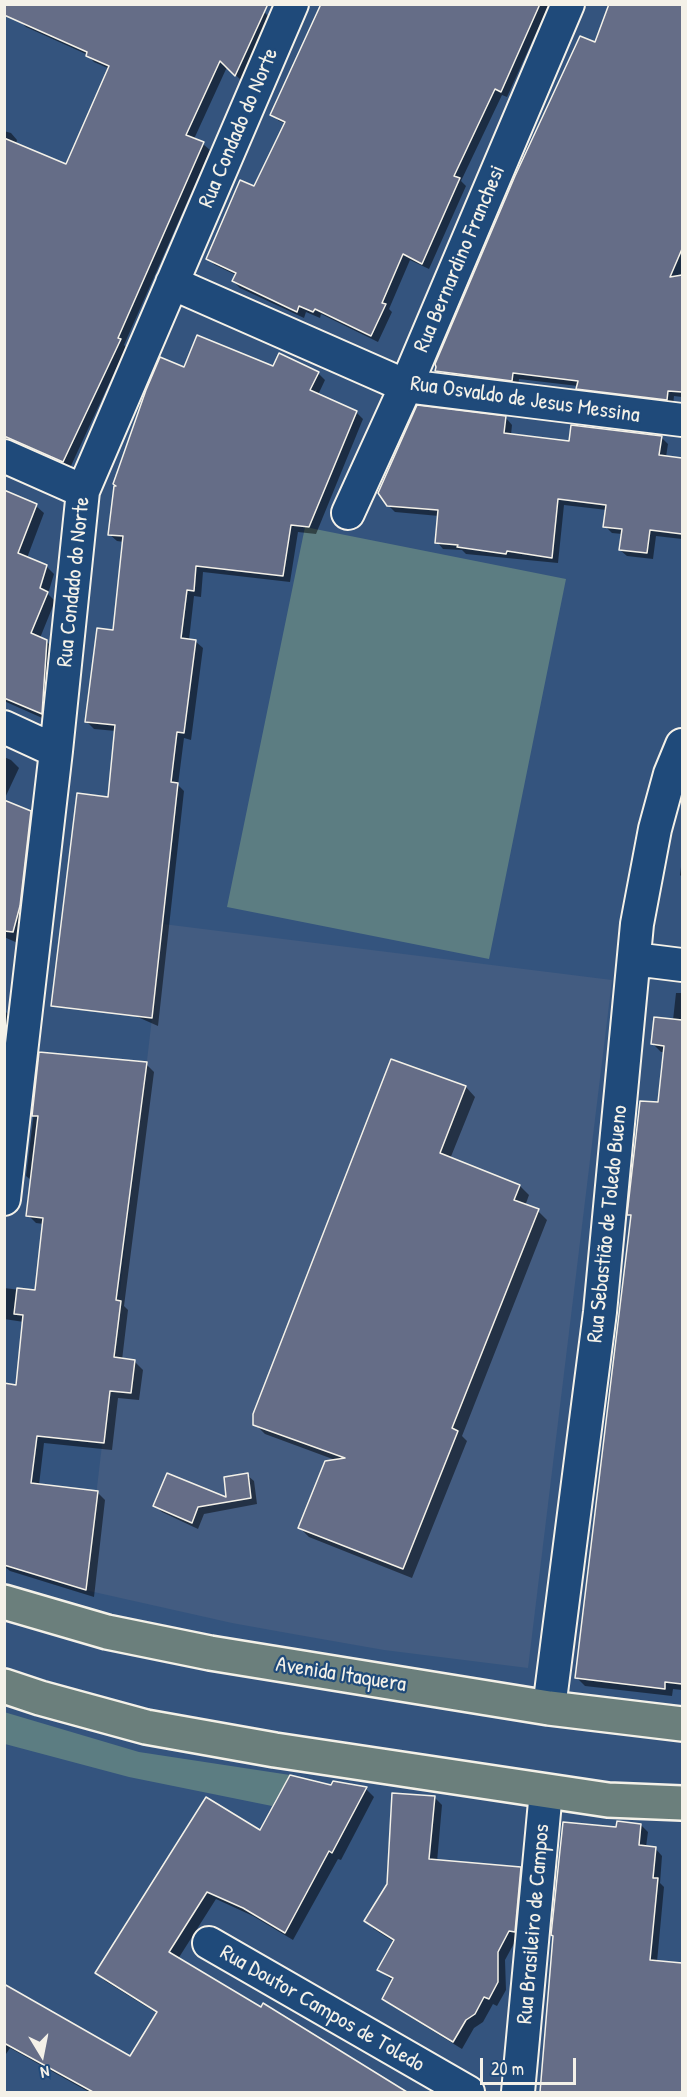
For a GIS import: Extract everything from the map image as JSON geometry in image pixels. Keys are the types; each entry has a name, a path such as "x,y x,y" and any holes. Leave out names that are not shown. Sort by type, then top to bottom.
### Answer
{"main road":[{"name":"Avenida Itaquera","path":"4,1602 107,1632 210,1653 549,1708 682,1724"},
{"path":"4,1686 146,1727 275,1750 608,1800 682,1803"}],"street":[{"name":"Rua Condado do Norte","path":"4,1199 16,990 56,750 83,491 292,4"},
{"name":"Rua Bernardino Franchesi","path":"348,513 406,386 568,4"},
{"name":"Rua Osvaldo de Jesus Messina","path":"172,283 406,386 682,420"},
{"path":"4,456 83,491"},
{"path":"4,727 56,750"},
{"name":"Rua Sebastião de Toledo Bueno","path":"549,1708 600,1312 637,924 655,829 670,774 682,745"},
{"path":"634,959 682,964"},
{"name":"Rua Brasileiro de Campos","path":"518,2092 546,1791"},
{"name":"Rua Doutor Campos de Toledo","path":"208,1943 468,2092"}],"shaded area":[{"path":"163,924 612,980 528,1668 384,1650 293,1634 232,1623 85,1590"}],"green space":[{"path":"305,527 566,579 489,959 227,907"},
{"path":"4,1712 139,1752 290,1775 272,1806 129,1777 5,1744"}],"building":[{"path":"4,4 268,4 235,76 220,61 186,135 204,142 118,338 121,339 63,462 4,436 4,138 66,164 109,66 86,56 87,52 4,15"},
{"path":"321,4 540,4 501,92 495,89 454,176 460,178 422,264 403,254 382,303 386,304 371,336 315,309 313,312 299,306 297,312 232,281 236,273 206,259 240,180 254,186 285,122 270,115"},
{"path":"609,4 682,4 682,249 670,277 682,275 682,392 668,391 667,400 576,389 578,381 513,373 512,381 435,371 435,364 515,176 580,36 595,42"},
{"path":"197,335 273,366 279,353 319,372 310,390 357,411 309,527 291,525 283,576 196,566 194,591 187,590 181,638 196,640 184,733 177,732 171,782 178,783 152,1018 51,1006 77,793 108,797 115,725 85,722 97,628 113,630 123,536 108,535 114,486 116,486 113,484 160,357 184,367"},
{"path":"417,405 506,416 504,433 569,441 571,425 662,436 659,455 682,458 682,534 650,530 647,553 619,550 622,529 603,527 606,505 558,499 552,558 507,551 506,554 435,543 438,510 387,506 378,493"},
{"path":"4,490 37,504 18,553 47,565 40,588 48,592 31,633 47,640 42,714 4,698"},
{"path":"4,800 31,811 20,906 13,932 4,931"},
{"path":"654,1017 682,1020 682,1684 665,1682 665,1689 575,1678 631,1215 627,1215 640,1101 658,1102 664,1046 651,1044"},
{"path":"39,1052 147,1062 116,1300 121,1301 114,1357 135,1360 131,1393 110,1391 104,1443 37,1436 31,1483 98,1491 86,1590 4,1565 4,1383 16,1385 23,1315 14,1314 17,1288 35,1290 43,1218 26,1216 38,1116 32,1116"},
{"path":"391,1059 466,1086 440,1153 520,1185 514,1200 539,1209 452,1428 458,1431 403,1569 298,1528 325,1461 345,1458 253,1425 253,1414"},
{"path":"167,1473 226,1497 224,1477 248,1473 251,1498 198,1507 192,1523 153,1506"},
{"path":"290,1775 331,1785 333,1781 367,1787 332,1853 329,1851 285,1933 243,1908 207,1892 169,1952 261,2007 263,2003 407,2092 93,2092 4,2043 4,1984 130,2056 157,2012 95,1973 206,1797 260,1830"},
{"path":"392,1793 435,1796 429,1859 521,1867 515,1932 509,1931 498,1952 498,1982 489,1999 484,1997 475,2014 466,2020 453,2042 382,1999 393,1978 377,1970 394,1940 364,1921 387,1884"},
{"path":"617,1821 641,1824 639,1845 656,1847 653,1878 658,1878 650,1960 682,1963 682,2092 540,2092 553,1936 551,1935 563,1822 616,1827"}]}
